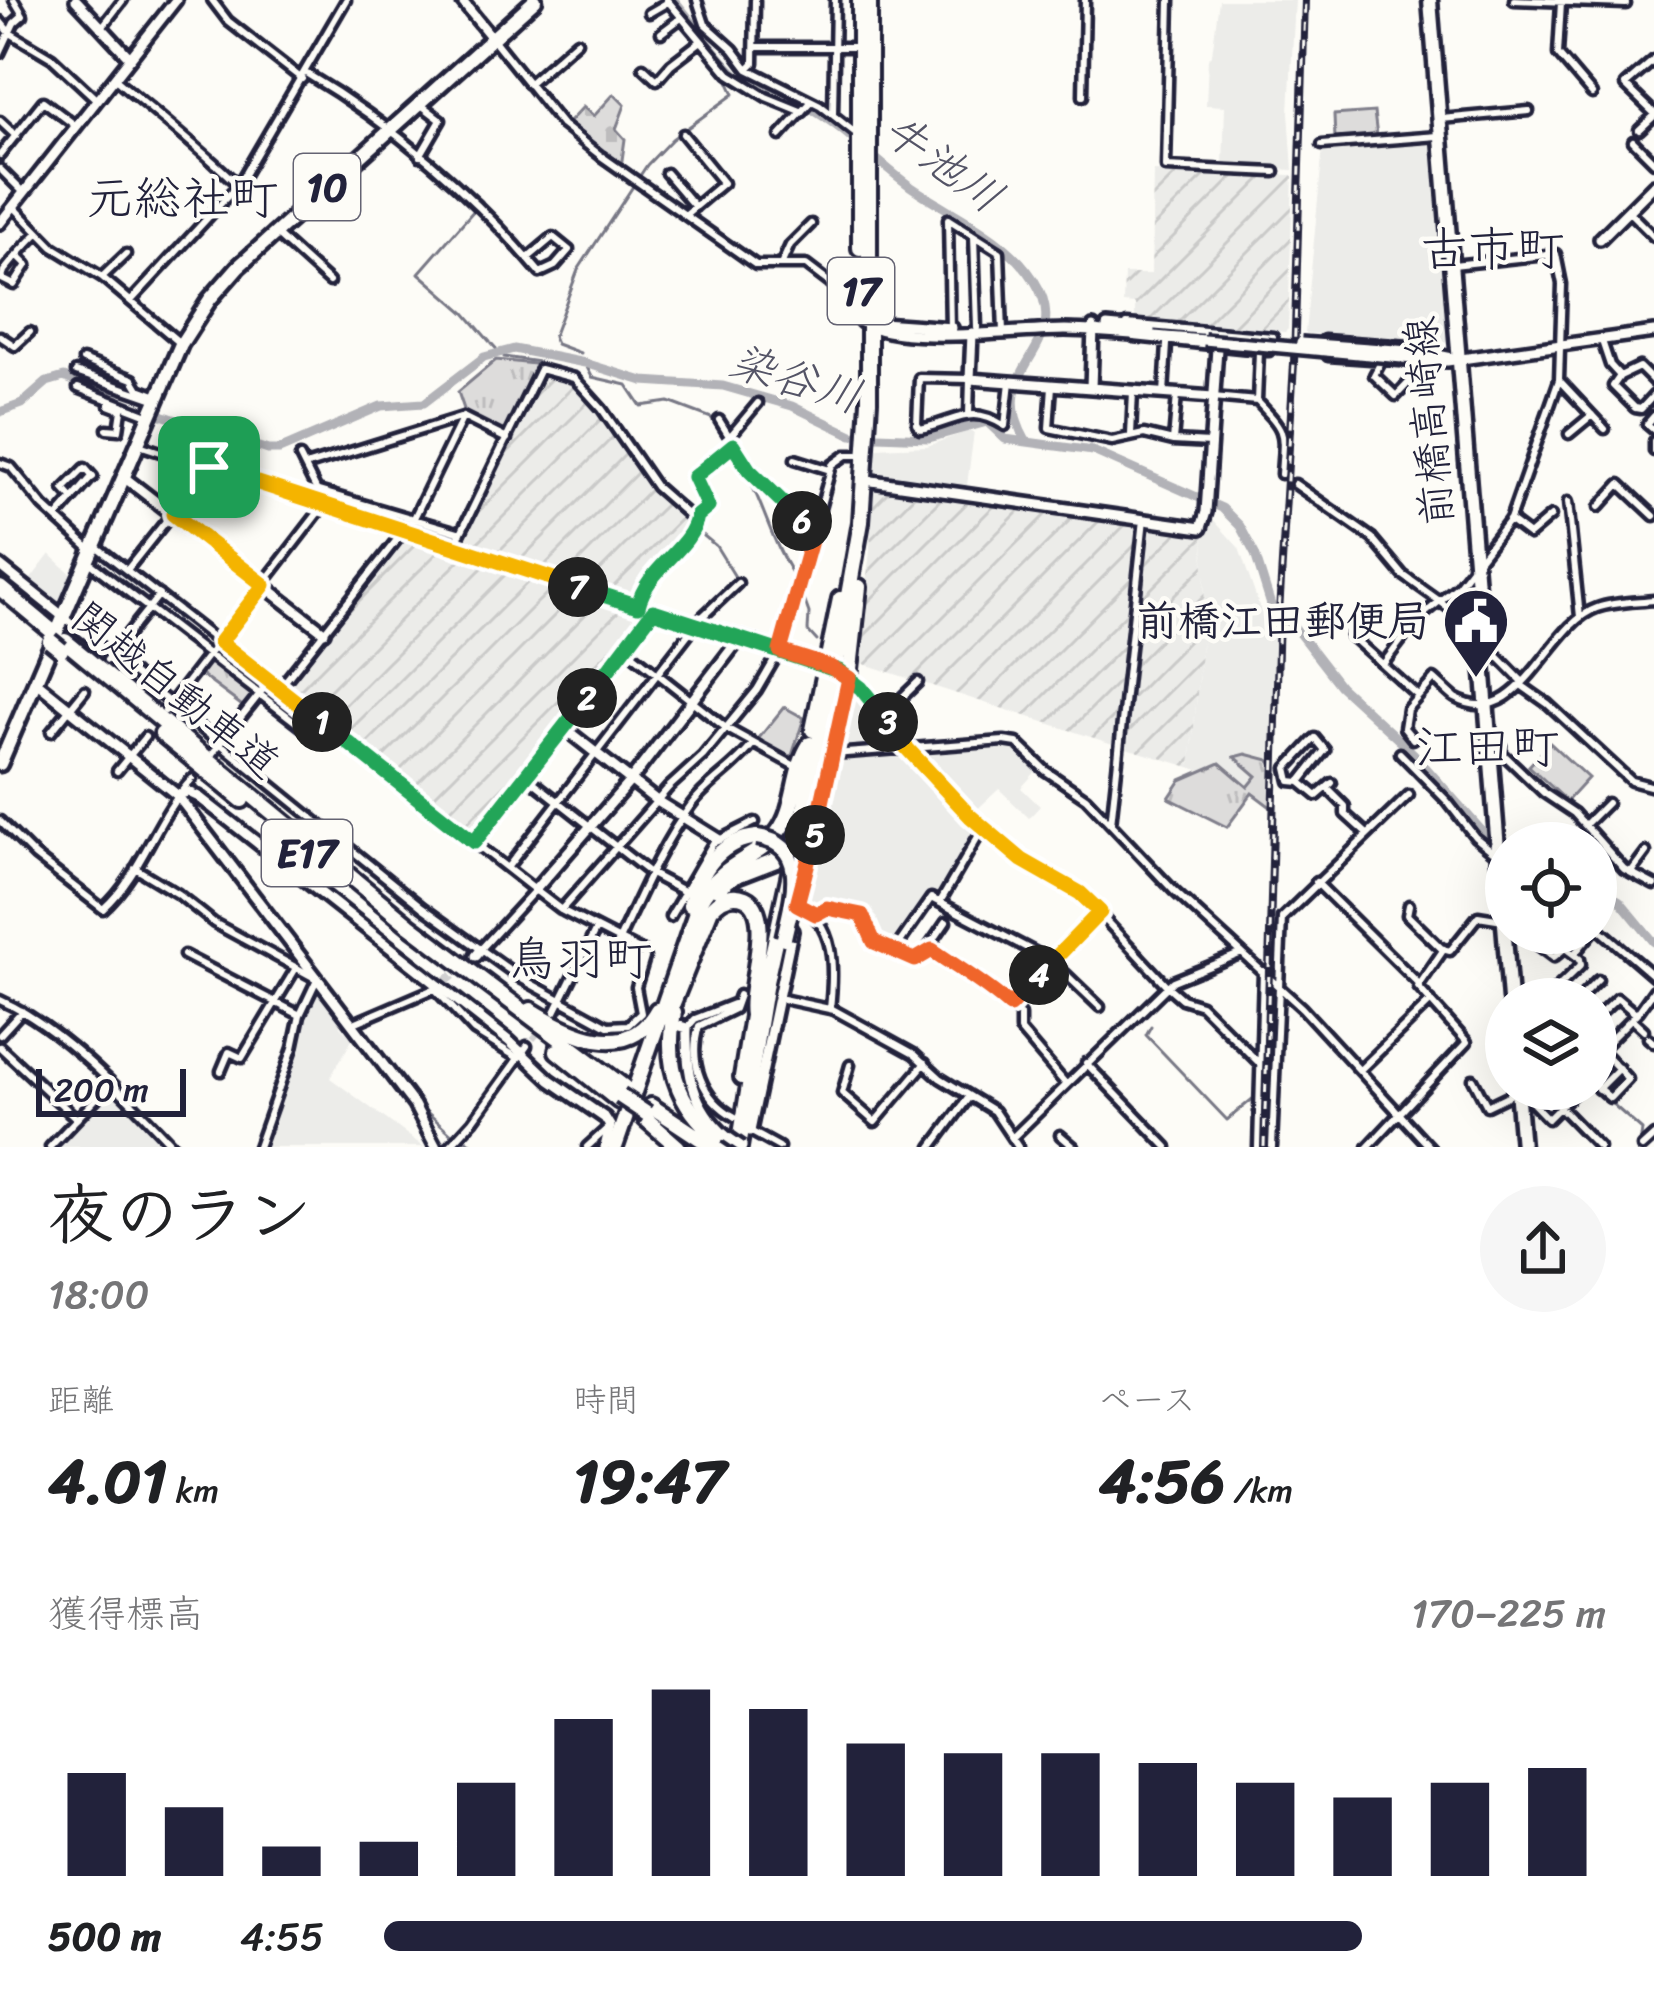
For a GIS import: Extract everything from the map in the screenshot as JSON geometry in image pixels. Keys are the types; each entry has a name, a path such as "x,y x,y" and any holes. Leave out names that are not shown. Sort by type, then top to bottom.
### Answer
{"highway":[{"name":"17","path":"731,1145 752,1015 810,744 836,668 862,440 867,324 860,0"},
{"name":"17","path":"864,148 869,0"},
{"name":"17","path":"731,1145 758,1051 766,982 855,596 865,480 862,440"},
{"path":"812,817 863,542 861,522"},
{"name":"関越自動車道","path":"0,588 403,932 557,1051 697,1147"},
{"name":"関越自動車道","path":"0,600 621,1094"},
{"path":"618,1147 704,893 717,877 778,832 787,816 797,767 810,744"},
{"path":"692,936 694,893 709,864 756,830 781,846 794,866 795,886 758,1051"},
{"path":"692,936 718,887 776,860"},
{"path":"692,936 722,899 741,896 755,906 761,926 749,1000 752,1015"},
{"path":"409,925 537,1014 599,1040 623,1040 642,1031 673,992"},
{"path":"673,992 670,1044 676,1085 697,1120 731,1145 750,1131"},
{"path":"648,1113 678,1147"},
{"name":"関越自動車道","path":"648,1113 731,1145"}],"main road":[{"name":"10","path":"0,764 181,344 220,286 535,0"},
{"name":"前橋高崎線","path":"1430,0 1496,822"},
{"path":"1519,1110 1522,1147"}],"street":[{"path":"0,53 22,15 14,0"},
{"path":"76,0 130,58"},
{"path":"102,27 123,0"},
{"path":"0,223 176,0"},
{"path":"212,0 228,21 420,156 490,217 528,259 543,273 569,250 551,237 528,259"},
{"path":"131,302 238,185 346,0"},
{"path":"697,0 705,24 748,69 833,115 864,148"},
{"path":"748,69 754,63 755,0"},
{"path":"833,115 835,0"},
{"path":"1083,96 1085,0"},
{"path":"1170,0 1166,167 1275,172"},
{"path":"1514,0 1626,4"},
{"path":"649,13 667,1 731,76 804,112"},
{"path":"1561,1 1558,54 1592,94"},
{"path":"466,2 572,134 757,265 812,268 853,302 854,316 867,324 950,331 1119,327 1457,359 1654,332"},
{"path":"661,33 681,18"},
{"path":"0,21 52,58 97,100"},
{"path":"528,84 577,40"},
{"path":"643,68 657,80 701,41"},
{"path":"754,47 859,47"},
{"path":"1639,130 1654,114 1625,85 1654,60"},
{"path":"114,78 176,133 208,154 238,185"},
{"path":"0,155 43,100 76,127"},
{"path":"780,136 812,102"},
{"path":"420,104 441,121 420,156"},
{"path":"1437,120 1528,111"},
{"path":"0,121 16,136"},
{"path":"683,134 724,183 685,215"},
{"path":"1322,145 1438,136"},
{"path":"1633,141 1654,162"},
{"path":"0,169 25,194"},
{"path":"666,173 695,207"},
{"path":"1600,239 1654,184"},
{"path":"14,207 56,250 102,277 181,344"},
{"path":"1628,211 1654,237"},
{"path":"950,331 948,219 1000,252 1002,330"},
{"path":"781,265 790,245 811,224"},
{"path":"16,255 27,266 14,285 1,277 16,255 38,233"},
{"path":"275,233 328,282"},
{"path":"969,414 974,236"},
{"path":"102,277 126,254"},
{"path":"1384,664 1414,623 1449,595 1509,520 1559,380 1562,284 1556,254 1450,266"},
{"path":"1093,328 1167,344 1271,350 1272,336 1132,324 1119,327"},
{"path":"1091,388 1093,328"},
{"path":"0,335 17,345 30,332"},
{"path":"1132,335 1205,338"},
{"path":"1602,341 1610,365 1620,376"},
{"path":"1381,361 1374,375 1395,396 1414,377 1424,358 1424,346 1318,342 1321,355 1381,361 1424,358"},
{"path":"1165,394 1167,344"},
{"path":"865,480 1201,528 1217,348"},
{"path":"1257,401 1259,351"},
{"path":"83,361 132,379 153,410"},
{"path":"1654,382 1639,367 1620,376 1613,386 1635,408 1641,409 1654,394"},
{"path":"454,548 540,368 566,373 602,410 656,487 696,522"},
{"path":"76,372 153,410"},
{"path":"1016,383 1007,425 987,415 969,414 928,428 917,426 920,377 970,379 1257,401 1284,430 1281,474"},
{"path":"1559,380 1605,429"},
{"path":"1052,386 1049,428 1112,441 1144,434 1210,443"},
{"path":"78,388 153,410"},
{"path":"1131,436 1133,391"},
{"path":"1173,441 1177,395"},
{"path":"733,445 732,434 758,403"},
{"path":"107,429 119,430 122,421 122,410 109,405"},
{"path":"122,421 153,410"},
{"path":"1569,434 1592,415"},
{"path":"1640,417 1650,427 1654,416"},
{"path":"279,689 414,518 463,417"},
{"path":"324,505 303,461 463,417 507,439"},
{"path":"719,420 749,470 814,530"},
{"path":"561,910 754,695 780,651 830,470 862,440"},
{"path":"1654,441 1654,451"},
{"path":"127,570 209,467 217,443"},
{"path":"139,445 836,668 983,828 1040,873 1080,893 1167,986 1182,999 1201,1005 1259,1063"},
{"path":"638,606 649,578 708,507 694,477 733,445"},
{"path":"795,459 830,470"},
{"path":"0,463 11,467 56,518 149,606 316,737"},
{"path":"56,518 73,499 92,477 85,468 64,490 73,499"},
{"path":"125,478 324,632"},
{"path":"1295,484 1372,538 1403,574 1457,615 1522,684 1631,781 1652,784"},
{"path":"1599,507 1620,484 1654,516"},
{"path":"318,490 460,533"},
{"path":"1568,502 1580,619"},
{"path":"168,707 324,505"},
{"path":"1509,520 1528,535 1551,516"},
{"path":"1112,824 1144,520"},
{"path":"0,566 168,707 220,743 478,953 561,1004 613,1028 645,1014 636,987 645,955 561,910 127,570 93,554"},
{"path":"507,868 697,625 738,583"},
{"path":"109,657 159,595"},
{"path":"1413,739 1403,721 1433,679 1454,697 1484,704 1508,696 1596,608 1654,600"},
{"path":"474,842 653,611"},
{"path":"1553,629 1561,638"},
{"path":"1351,636 1418,696"},
{"path":"478,953 631,780 740,638"},
{"path":"626,649 726,728 793,765"},
{"path":"779,1147 750,1131 833,754 836,668"},
{"path":"37,682 177,795 414,1105 436,1147"},
{"path":"212,754 268,682"},
{"path":"884,716 918,682"},
{"path":"51,732 85,690"},
{"path":"564,728 657,801 718,838"},
{"path":"1487,734 1541,790 1582,822"},
{"path":"117,770 145,737"},
{"path":"1300,782 1326,749 1316,739 1287,767 1290,781 1300,782 1317,796 1329,786 1346,814 1367,834"},
{"path":"833,754 1014,742 1086,798 1174,891 1264,970 1430,1147"},
{"path":"618,942 682,818 753,744"},
{"path":"1400,754 1485,844"},
{"path":"526,776 651,874 685,892"},
{"path":"0,821 34,856 103,909 192,779"},
{"path":"177,795 195,794 291,862 610,1126"},
{"path":"1272,1147 1282,918 1409,795"},
{"path":"1589,822 1607,803"},
{"path":"314,834 322,825"},
{"path":"940,902 983,828"},
{"path":"670,917 701,858 718,838 756,830"},
{"path":"1630,872 1646,852"},
{"path":"1617,861 1654,886"},
{"path":"135,868 178,893 214,922 317,979"},
{"path":"1316,882 1468,1041 1369,1147"},
{"path":"894,951 928,898 1052,961 1100,1007"},
{"path":"797,904 816,914 831,950 830,1009"},
{"path":"1409,905 1407,915 1444,949 1452,950 1478,916 1485,917"},
{"path":"816,914 827,908 858,914 868,922 874,942 915,960 932,950 985,984 1021,1017 1020,1030 1065,1083"},
{"path":"1010,1006 1100,912"},
{"path":"926,952 946,922"},
{"path":"555,1012 596,929"},
{"path":"1617,947 1654,984 1617,1033"},
{"path":"1418,984 1444,949"},
{"path":"1012,1138 1167,986 1242,953"},
{"path":"1568,978 1581,965 1574,955"},
{"path":"184,956 300,1015"},
{"path":"221,1071 229,1052 242,1058 296,968"},
{"path":"1258,1147 1264,970"},
{"path":"258,1147 300,1015 317,979"},
{"path":"351,1024 439,986"},
{"path":"731,1145 701,1107 683,1027 733,1004 739,995"},
{"path":"778,998 830,1009 925,1063 994,1111 1018,1147"},
{"path":"1617,998 1648,1037"},
{"path":"0,1000 22,1010 111,1084 174,1147"},
{"path":"1360,1069 1431,1001"},
{"path":"733,1004 734,1010 698,1028 692,1065 706,1091 735,1117"},
{"path":"0,1035 22,1010"},
{"path":"0,1047 76,1119"},
{"path":"449,1147 522,1053"},
{"path":"850,1065 842,1094 874,1122 925,1063"},
{"path":"1086,1063 1167,1147"},
{"path":"1617,1091 1628,1079 1619,1068"},
{"path":"1473,1079 1485,1100"},
{"path":"50,1147 111,1084"},
{"path":"932,1147 969,1096"},
{"path":"1563,1110 1599,1147"},
{"path":"586,1147 610,1126"},
{"path":"605,1147 610,1126"},
{"path":"1060,1136 1074,1147"},
{"path":"1642,1147 1654,1136"}],"shaded area":[{"path":"1219,0 1295,0 1289,112 1293,170 1223,166 1225,106 1206,105 1208,58"},
{"path":"1432,141 1448,339 1445,343 1305,333 1323,148"},
{"path":"1153,171 1293,175 1285,332 1135,319 1135,304 1123,303 1124,274 1151,274"},
{"path":"543,373 569,377 602,413 651,485 694,523 650,572 636,601 462,545"},
{"path":"974,432 966,493 873,478 875,448 927,446"},
{"path":"872,484 1142,521 1119,746 861,663 863,651 858,650 870,551"},
{"path":"1211,517 1239,548 1263,617 1276,631 1274,765 1269,760 1237,757 1258,776 1248,787 1220,763 1199,770 1190,767 1205,612 1203,532 1209,531"},
{"path":"1154,524 1203,532 1205,612 1190,767 1126,748 1147,532"},
{"path":"405,535 647,617 472,837 285,690"},
{"path":"50,554 78,580 63,613 27,584"},
{"path":"852,688 879,712 894,738 887,749 838,751"},
{"path":"1016,746 1039,768 1021,788 1040,806 1029,818 999,789 970,816 979,831 962,861 938,897 926,894 893,948 877,940 866,916 835,909 814,911 803,905 837,759"},
{"path":"317,984 340,1015 340,1026 350,1036 356,1033 330,1078 424,1147 260,1147 301,1015"},
{"path":"110,1089 151,1127 169,1147 53,1147"}],"green space":[{"path":"614,94 625,105 616,129 625,139 621,167 567,124 583,107 594,116"},
{"path":"1374,112 1377,137 1335,140 1334,115"},
{"path":"496,360 534,364 537,369 502,434 466,415 458,392"},
{"path":"210,659 255,692 245,708 198,673"},
{"path":"784,707 804,718 790,762 755,743"},
{"path":"1550,743 1588,778 1567,801 1529,766"},
{"path":"1246,754 1274,765 1272,808 1252,793 1227,827 1169,798 1181,780 1220,763 1248,787 1257,776 1235,757"}],"waterway":[{"name":"牛池川","path":"674,0 740,78 822,115 910,186 994,239 1034,280 1044,304 1045,324 1015,394 1016,415 1026,441"},
{"path":"329,36 338,22"},
{"path":"580,353 556,344 553,337 578,270 647,165 672,139 734,94 725,74"},
{"path":"322,80 344,94"},
{"path":"437,165 482,201 419,273 490,342"},
{"path":"492,344 501,354"},
{"name":"染谷川","path":"0,412 22,404 47,382 64,377 131,405 279,450 381,406 424,403 484,357 514,349 643,381 723,386 792,406 852,435 929,438 987,422 1005,439 1093,451 1222,508 1240,526 1255,554 1275,618 1295,628 1340,686 1413,753 1485,834"},
{"path":"504,357 539,362"},
{"path":"585,363 592,377 627,385 641,406 669,402 714,419 729,444"},
{"path":"733,453 798,582"},
{"path":"698,531 716,546 737,580"},
{"path":"801,591 809,613 808,631 817,641"},
{"name":"染谷川","path":"1617,899 1654,942"},
{"path":"27,1018 107,1084"},
{"path":"1151,1026 1146,1035 1227,1120 1255,1097"},
{"path":"111,1089 141,1116"},
{"path":"420,1106 454,1136"},
{"path":"1617,1108 1642,1130 1641,1138 1648,1147"},
{"path":"463,1137 476,1147"}],"tunnel":[{"path":"794,848 812,817"},
{"path":"295,858 314,834"},
{"path":"446,981 465,965"},
{"path":"527,1046 544,1026"}],"railway":[{"path":"1264,1147 1279,613 1294,363 1305,0"}],"place":[{"name":"前橋江田郵便局","path":"1476,680"}],"district":[{"name":"元総社町","path":"182,197"},
{"name":"古市町","path":"1492,248"},
{"name":"江田町","path":"1487,746"},
{"name":"鳥羽町","path":"580,958"}],"route":[{"path":"209,467 173,514 264,585 220,642 474,842 653,611 839,671 843,674 855,683 861,688 882,711 897,738 970,816 1022,860 1080,893 1100,912 1010,1006 932,950 915,960 880,945 862,915 827,908 816,914 797,904 818,820 849,678 839,671 830,667 780,651 814,530 749,470 733,445 694,477 708,507 649,578 638,606 209,467"}]}
